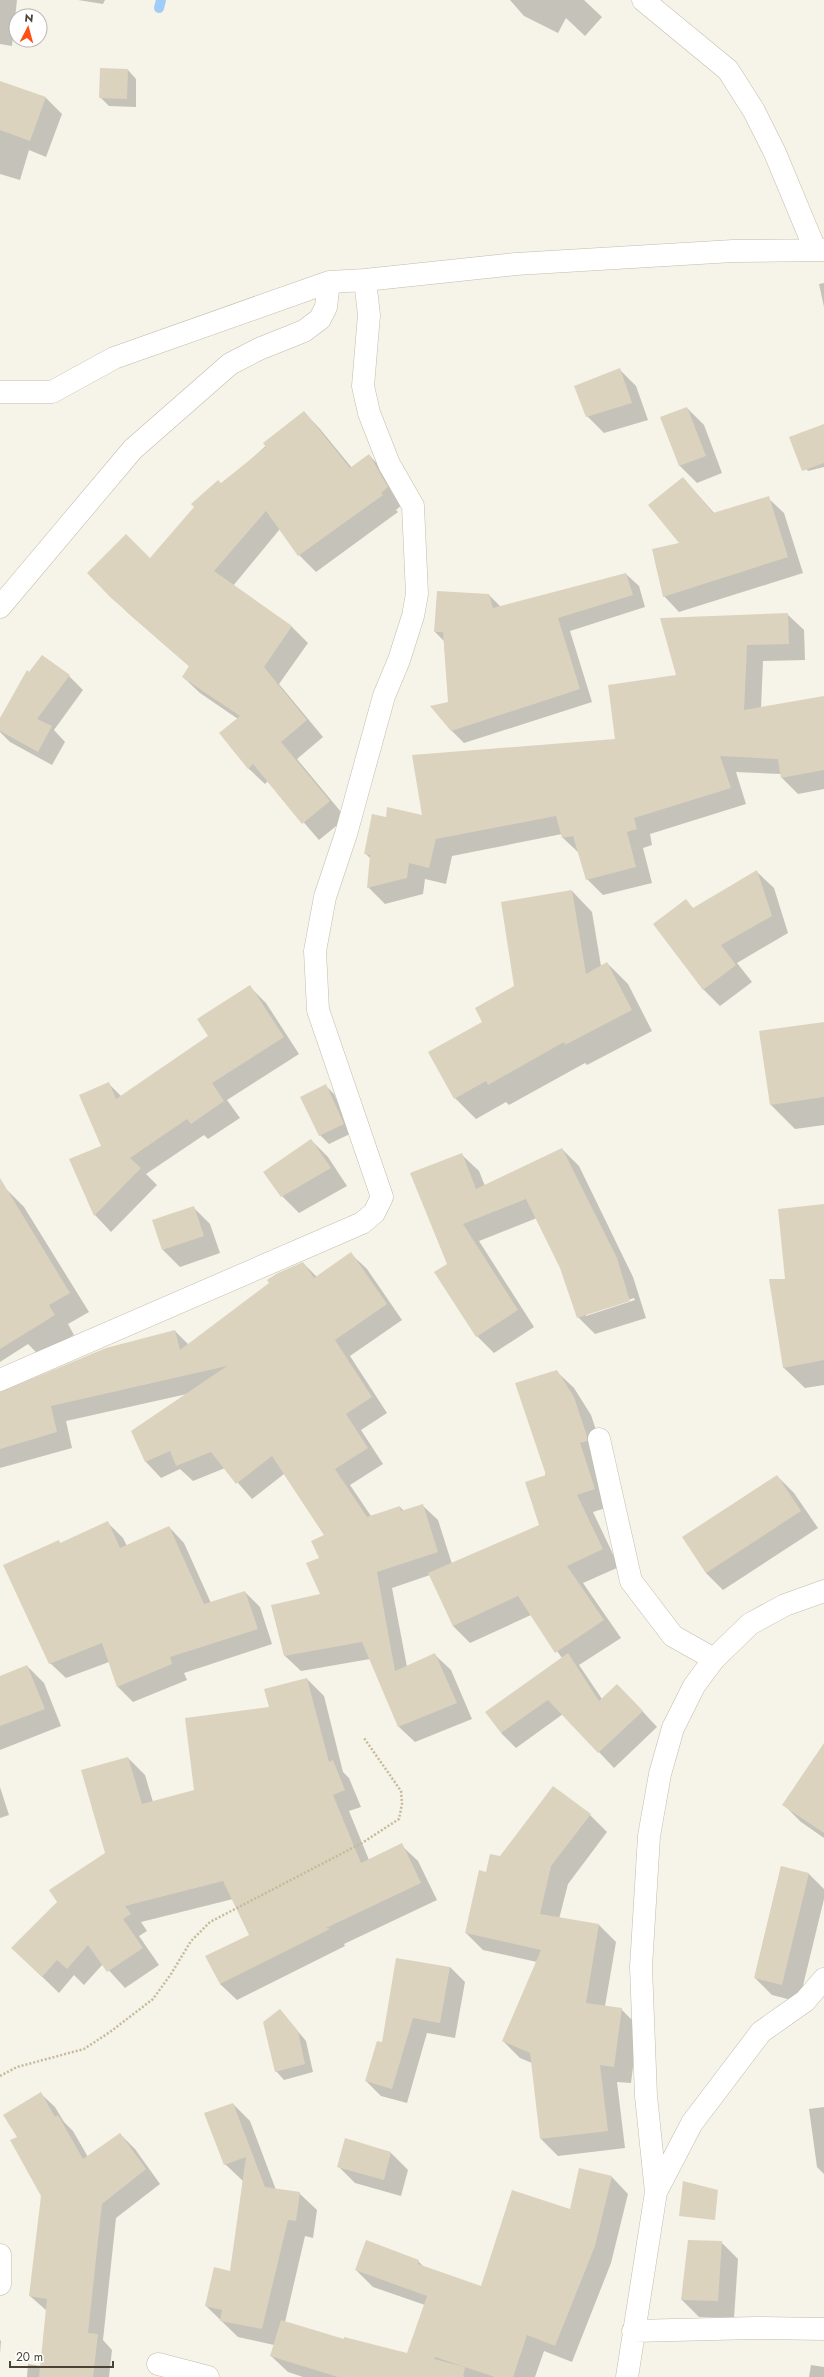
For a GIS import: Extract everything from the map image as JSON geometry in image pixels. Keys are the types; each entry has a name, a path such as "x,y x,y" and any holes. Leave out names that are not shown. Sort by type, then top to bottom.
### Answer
{"street":[{"path":"0,392 52,392 114,358 329,282 365,280 516,264 733,251 819,250 754,111 728,70 643,0"},
{"path":"0,1380 362,1223 374,1213 382,1197 318,1010 314,951 325,897 346,834 384,696 399,660 417,594 413,506 389,464 369,413 362,386 369,315 365,280"},
{"path":"0,607 133,449 230,364 258,349 304,331 320,319 326,307 329,282"},
{"path":"599,1440 631,1581 673,1636 714,1659"},
{"path":"627,2377 656,2192 646,2096 641,1967 649,1836 660,1774 673,1728 694,1686 714,1659 750,1624 785,1604 824,1591"},
{"path":"656,2192 692,2123 761,2032 804,2001 824,1980"},
{"path":"0,2255 0,2284"},
{"path":"634,2331 756,2328 824,2329"},
{"path":"158,2364 208,2377"}],"path":[{"path":"0,2076 18,2067 84,2049 110,2032 153,1999 171,1974 191,1941 210,1922 362,1843 399,1819 402,1804 401,1792 364,1738"}],"building":[{"path":"100,68 128,69 127,99 99,98"},
{"path":"0,81 46,97 30,141 0,130"},
{"path":"620,368 632,403 586,417 574,386"},
{"path":"687,407 706,456 679,466 660,417"},
{"path":"304,411 350,468 369,454 388,487 381,493 383,495 298,556 266,511 214,571 292,626 264,667 307,720 281,742 330,801 302,824 253,764 248,769 219,733 240,716 182,677 189,666 110,597 87,573 126,534 150,558 194,507 191,504 218,480 221,483 266,447 263,443"},
{"path":"824,424 824,463 802,471 789,437"},
{"path":"683,477 713,513 769,496 788,557 663,597 652,549 679,543 648,505"},
{"path":"626,573 633,595 558,618 580,689 451,731 430,706 448,702 443,632 434,632 437,591 489,594 493,608"},
{"path":"788,613 789,644 747,645 744,710 824,696 824,770 781,778 778,759 720,756 731,788 634,818 637,829 627,832 636,867 586,880 573,836 562,838 556,816 436,839 429,868 409,863 407,878 367,888 370,855 364,854 372,814 386,817 387,807 422,815 412,755 615,739 608,685 676,675 660,618"},
{"path":"42,655 70,675 37,719 52,726 38,752 0,731 0,718 27,670 29,672"},
{"path":"757,870 772,916 721,945 736,965 703,990 653,924 686,899 693,908"},
{"path":"572,890 586,974 607,962 632,1010 565,1045 564,1042 488,1085 486,1081 454,1099 428,1052 482,1022 475,1008 514,986 501,902"},
{"path":"250,985 284,1037 212,1083 224,1101 191,1124 187,1119 130,1158 141,1168 94,1216 69,1159 101,1146 79,1095 109,1082 116,1099 208,1036 197,1019"},
{"path":"824,1022 824,1097 770,1105 759,1031"},
{"path":"326,1084 344,1124 319,1136 300,1097"},
{"path":"311,1139 331,1168 281,1197 263,1172"},
{"path":"562,1148 617,1258 630,1301 577,1318 560,1268 526,1199 463,1224 518,1310 476,1337 434,1272 447,1264 410,1173 462,1153 476,1189"},
{"path":"0,1178 70,1293 49,1305 55,1315 0,1349"},
{"path":"824,1204 824,1360 783,1368 769,1279 785,1279 778,1209"},
{"path":"194,1206 204,1236 162,1250 152,1220"},
{"path":"351,1252 387,1304 335,1340 372,1397 346,1414 368,1448 335,1469 367,1517 400,1506 401,1511 423,1504 438,1552 377,1572 395,1671 435,1653 457,1703 398,1727 362,1642 284,1656 271,1605 320,1594 306,1563 319,1558 311,1541 324,1535 272,1456 236,1484 211,1452 176,1466 170,1451 145,1462 131,1431 227,1366 51,1406 57,1432 0,1449 0,1392 106,1348 175,1330 180,1350 269,1283 267,1280 278,1273 303,1262 314,1278"},
{"path":"557,1370 574,1397 587,1436 587,1441 580,1443 595,1489 577,1495 603,1549 567,1566 604,1620 555,1653 518,1596 453,1626 428,1573 539,1525 525,1482 546,1475 515,1383"},
{"path":"777,1475 801,1511 706,1573 682,1537"},
{"path":"108,1521 120,1548 169,1526 204,1604 245,1591 258,1629 170,1657 172,1664 117,1687 102,1643 49,1664 3,1565 59,1540 60,1543"},
{"path":"568,1653 599,1701 617,1684 643,1711 598,1753 548,1700 501,1733 485,1712"},
{"path":"27,1665 45,1709 0,1726 0,1676"},
{"path":"307,1678 329,1762 333,1760 345,1790 333,1795 361,1863 402,1843 421,1883 326,1928 330,1929 220,1984 205,1956 249,1935 223,1881 125,1906 131,1914 123,1919 143,1948 107,1972 88,1945 67,1969 57,1960 42,1977 11,1948 57,1902 49,1890 105,1853 81,1770 128,1757 142,1804 194,1790 185,1718 269,1707 264,1689"},
{"path":"824,1743 824,1833 782,1805"},
{"path":"553,1786 591,1814 551,1866 540,1914 599,1924 586,2003 622,2008 614,2067 600,2065 608,2131 540,2139 530,2053 502,2041 541,1950 465,1933 479,1870 486,1872 490,1854 500,1856"},
{"path":"781,1866 809,1873 782,1985 754,1978"},
{"path":"396,1958 450,1967 440,2023 413,2018 392,2089 365,2081 377,2041 382,2042"},
{"path":"280,2009 298,2031 305,2064 275,2072 263,2022"},
{"path":"41,2092 55,2117 58,2115 83,2159 120,2133 146,2169 102,2204 88,2333 98,2334 93,2377 39,2377 47,2299 29,2296 41,2196 10,2140 17,2137 3,2115"},
{"path":"233,2103 265,2187 300,2192 296,2221 288,2220 262,2329 220,2321 222,2310 205,2306 214,2267 230,2271 246,2157 224,2165 204,2113"},
{"path":"345,2138 391,2152 384,2180 337,2167"},
{"path":"579,2168 612,2176 595,2246 555,2346 527,2335 513,2377 495,2377 465,2367 463,2377 338,2377 270,2356 281,2320 344,2339 344,2337 407,2353 427,2296 355,2270 366,2240 419,2260 418,2264 481,2286 512,2190 570,2209","holes":["435,2357 465,2367 434,2359"]},
{"path":"683,2181 718,2190 715,2220 679,2216"},
{"path":"688,2240 722,2241 718,2301 681,2300"}],"waterway":[{"path":"159,8 161,0"}]}
